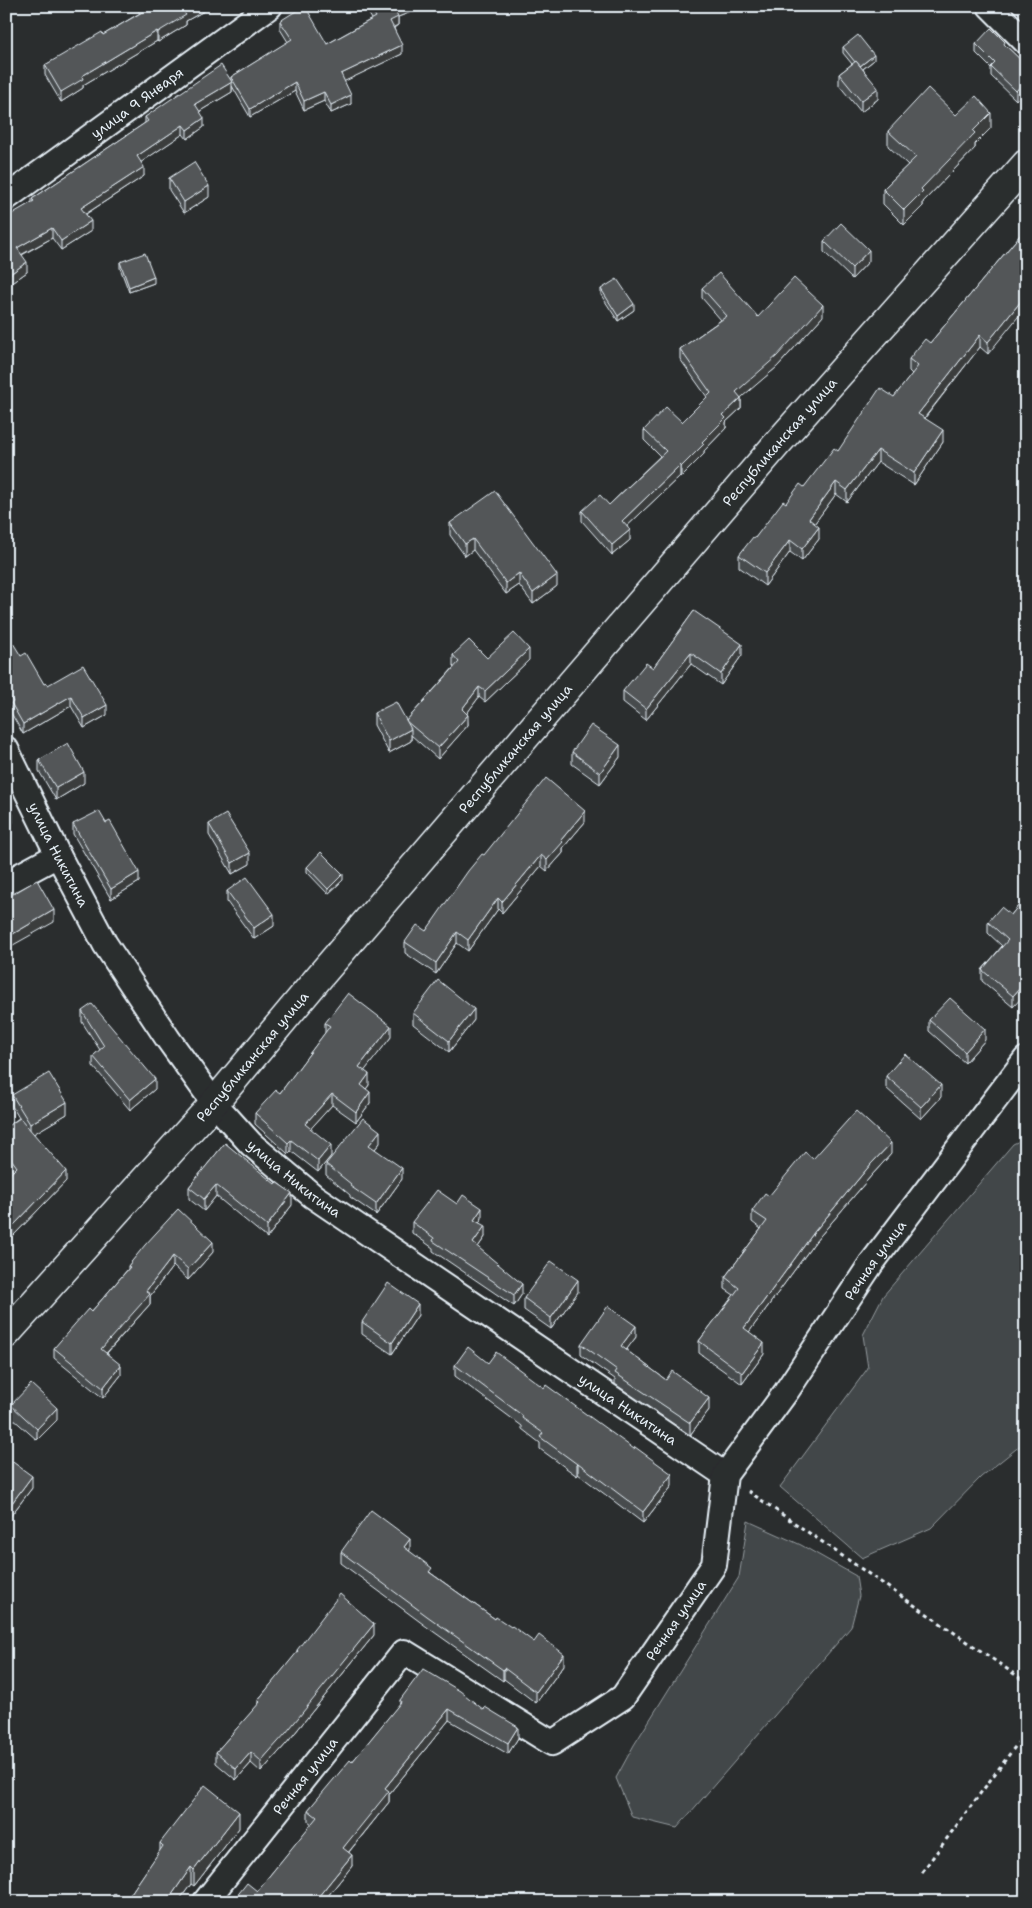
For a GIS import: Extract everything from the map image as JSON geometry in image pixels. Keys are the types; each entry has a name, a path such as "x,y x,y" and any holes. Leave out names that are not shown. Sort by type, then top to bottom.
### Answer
{"street":[{"name":"улица 9 Января","path":"6,198 270,6"},
{"path":"990,6 1026,42"},
{"name":"Республиканская улица","path":"6,1334 214,1103 333,960 776,445 1026,164"},
{"name":"улица Никитина","path":"6,749 58,855 105,944 214,1103 251,1144 313,1196 725,1475"},
{"path":"6,883 58,855"},
{"name":"Речная улица","path":"205,1902 404,1652 552,1743 623,1697 714,1565 725,1475 786,1392 871,1264 1026,1059"}],"path":[{"path":"725,1475 1026,1682"},
{"path":"922,1872 1026,1732"}],"shaded area":[{"path":"1026,1138 1026,1441 981,1477 931,1528 862,1558 780,1487 868,1368 863,1335 883,1296 1013,1144"},
{"path":"748,1521 801,1545 856,1576 859,1596 851,1627 677,1828 632,1817 616,1778 634,1745 739,1577"}],"building":[{"path":"141,6 195,6 184,12 186,15 82,76 83,79 61,92 45,65 102,32 103,35 144,11"},
{"path":"304,6 327,44 376,17 370,6 404,6 394,10 398,17 390,21 402,45 341,74 351,95 331,105 324,92 304,101 295,82 250,109 231,77 292,39 280,21"},
{"path":"991,28 1005,42 1004,44 1026,65 1026,80 1016,91 991,67 995,63 976,44"},
{"path":"858,35 874,55 860,66 843,47"},
{"path":"856,61 878,88 861,101 839,74"},
{"path":"221,65 232,82 195,104 204,118 187,130 183,125 137,156 144,167 81,208 91,221 61,241 52,228 17,248 27,262 6,277 6,219 34,201 32,199 148,121 145,117"},
{"path":"928,88 956,115 976,96 991,113 904,210 883,189 916,157 888,131"},
{"path":"194,162 209,186 184,202 169,178"},
{"path":"841,223 869,250 852,268 824,241"},
{"path":"1021,234 1024,237 1026,234 1026,295 988,342 980,335 918,414 943,430 914,473 878,450 847,490 836,482 809,519 819,527 802,549 790,540 765,573 739,555 753,537 755,538 783,501 786,503 800,484 804,487 834,448 838,451 880,388 894,397 918,366 909,359 925,339 930,343"},
{"path":"145,253 154,277 129,287 120,262"},
{"path":"719,273 758,317 794,278 823,305 777,356 736,392 741,398 723,415 726,418 702,442 704,444 622,521 630,530 612,545 582,511 600,495 609,505 666,451 644,430 666,407 682,422 711,393 680,349 727,316 702,288"},
{"path":"617,279 634,304 618,316 601,289"},
{"path":"495,491 557,575 533,593 519,573 506,583 473,539 465,544 450,523"},
{"path":"694,611 742,644 721,674 691,653 646,709 623,691 646,663 653,668"},
{"path":"514,633 529,649 485,691 479,687 462,709 468,715 438,748 406,721 459,662 453,655 469,640 487,658"},
{"path":"13,643 21,656 26,653 44,684 47,683 48,685 83,665 107,705 84,718 71,696 23,724 6,690 6,647"},
{"path":"396,702 411,729 389,741 374,713"},
{"path":"591,725 620,745 600,773 572,752"},
{"path":"68,743 84,772 56,788 39,760"},
{"path":"546,778 585,811 561,840 563,842 547,860 541,855 502,902 498,898 468,940 457,932 436,963 405,942 417,925 426,931 468,871 482,854 484,855"},
{"path":"6,802 13,814 6,818"},
{"path":"99,811 106,823 110,821 139,872 111,889 73,824"},
{"path":"226,814 250,853 232,863 209,824"},
{"path":"321,852 343,874 328,889 307,867"},
{"path":"247,877 274,914 254,928 227,891"},
{"path":"37,880 54,910 6,938 6,898"},
{"path":"1026,896 1026,981 1013,996 982,970 1008,940 988,922 1001,907 1011,915"},
{"path":"438,980 474,1009 449,1041 413,1013"},
{"path":"348,993 391,1026 359,1067 369,1074 361,1085 370,1092 356,1112 332,1094 305,1124 331,1145 318,1161 291,1140 288,1143 255,1113 276,1090 280,1093 330,1026 325,1023"},
{"path":"950,998 985,1029 965,1052 929,1020"},
{"path":"92,1004 155,1079 130,1100 93,1056 104,1046 82,1011"},
{"path":"905,1054 941,1085 921,1107 886,1076"},
{"path":"49,1073 67,1102 30,1124 12,1095"},
{"path":"856,1111 891,1143 815,1231 744,1328 764,1343 742,1373 699,1341 739,1288 725,1277 767,1221 752,1211 765,1193 769,1196 805,1152 813,1159"},
{"path":"20,1118 66,1171 13,1226 6,1220 6,1178 17,1167 6,1152 6,1127"},
{"path":"363,1118 380,1131 369,1145 402,1168 376,1204 350,1186 351,1184 326,1164"},
{"path":"225,1143 275,1184 276,1182 292,1193 267,1226 216,1185 204,1199 189,1187"},
{"path":"437,1190 457,1204 463,1195 482,1208 474,1220 485,1226 473,1243 522,1284 514,1295 433,1241 434,1238 412,1222"},
{"path":"178,1209 213,1242 188,1269 173,1256 146,1291 150,1294 101,1349 121,1365 103,1388 54,1348 88,1309 91,1312 130,1267 128,1266 145,1245"},
{"path":"551,1261 578,1280 551,1318 524,1298"},
{"path":"388,1283 418,1304 392,1343 362,1322"},
{"path":"608,1306 636,1326 621,1346 666,1380 672,1371 709,1398 690,1423 615,1373 617,1370 581,1344"},
{"path":"468,1347 488,1363 496,1352 544,1388 546,1385 634,1449 635,1447 672,1474 643,1512 540,1437 543,1433 522,1418 523,1416 455,1365"},
{"path":"31,1384 57,1408 37,1429 11,1405"},
{"path":"6,1457 32,1476 9,1507 6,1505"},
{"path":"371,1510 410,1539 404,1547 432,1568 429,1572 495,1619 496,1617 512,1626 534,1642 539,1635 564,1654 536,1692 427,1616 341,1552"},
{"path":"340,1594 374,1624 261,1761 251,1752 236,1769 216,1752 260,1702 258,1700 298,1651"},
{"path":"423,1669 460,1691 484,1710 485,1707 518,1727 508,1743 449,1709 385,1788 389,1791 343,1848 352,1855 314,1902 304,1902 299,1898 296,1902 232,1902 247,1883 257,1891 317,1817 308,1810 350,1760 352,1762 401,1702 400,1700"},
{"path":"205,1785 239,1812 194,1870 191,1867 167,1902 125,1902 163,1846 160,1843"},
{"path":"114,1893 125,1902 106,1902"}]}
